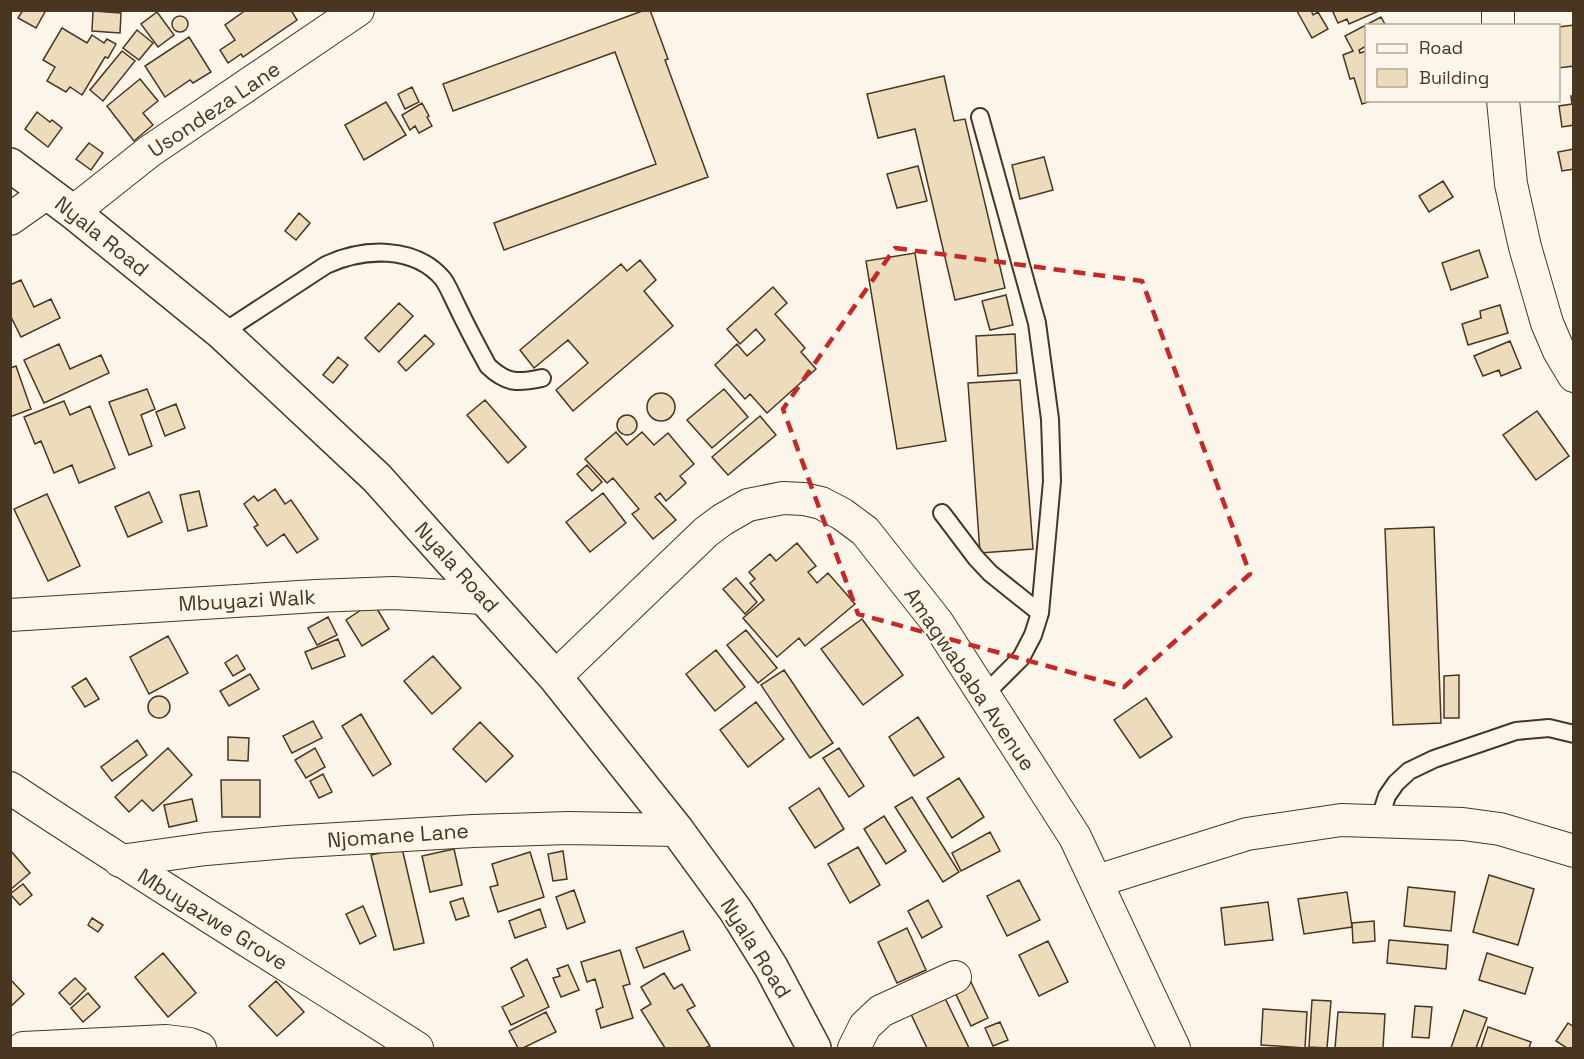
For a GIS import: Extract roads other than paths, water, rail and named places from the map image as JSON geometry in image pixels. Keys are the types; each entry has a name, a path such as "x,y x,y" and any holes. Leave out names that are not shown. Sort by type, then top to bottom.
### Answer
{"street":[{"name":"Usondeza Lane","path":"73,212 150,151 358,10"},
{"path":"1503,102 1511,184 1525,247 1547,323 1559,351 1574,376"},
{"name":"Nyala Road","path":"10,165 73,212 222,333 377,478 555,677 677,830 748,930 771,967 814,1048"},
{"path":"10,219 47,193"},
{"name":"Amagwababa Avenue","path":"555,677 706,532 722,520 748,506 783,498 821,503 842,514 865,531 937,622 1075,837 1174,1048"},
{"name":"Mbuyazi Walk","path":"10,615 327,595 420,593 484,597"},
{"name":"Mbuyazwe Grove","path":"10,788 120,861 192,904 417,1048"},
{"path":"1097,881 1247,834 1341,819 1463,824 1500,829 1574,851"},
{"name":"Njomane Lane","path":"120,861 206,849 287,842 473,831 568,828 677,830"},
{"path":"854,1048 865,1026 881,1011 955,977"},
{"path":"23,1048 166,1041 200,1048"}],"lane":[{"path":"980,117 1037,323 1049,407 1052,481 1040,613 1022,658 984,695"},
{"path":"222,333 326,265 345,257 373,252 400,255 422,263 444,280 488,366 499,376 522,382 542,378"},
{"path":"942,513 990,573 1040,613"},
{"path":"1379,821 1387,796 1396,783 1409,771 1434,759 1516,730 1549,728 1574,734"}]}
